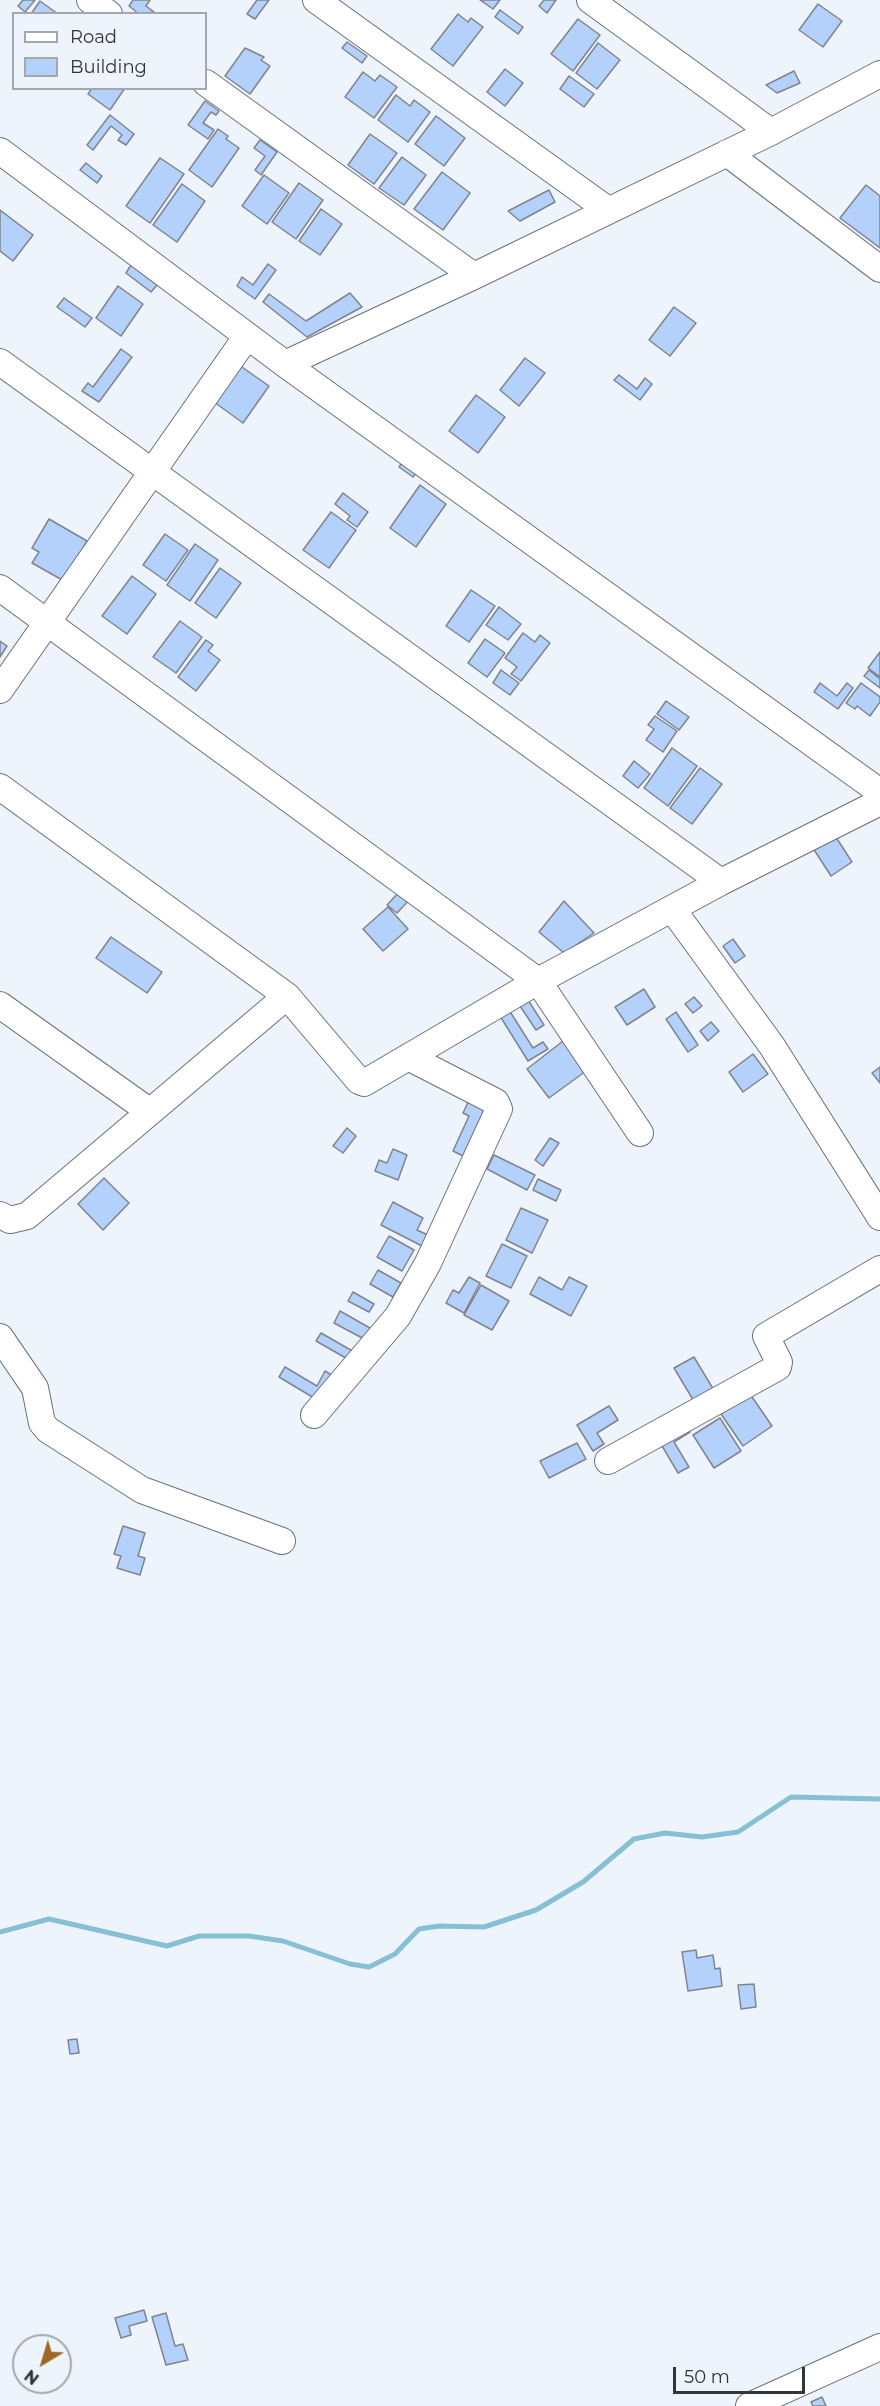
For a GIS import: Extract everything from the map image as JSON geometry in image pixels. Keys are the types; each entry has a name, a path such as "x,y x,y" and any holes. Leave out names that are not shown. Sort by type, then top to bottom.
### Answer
{"street":[{"path":"90,0 106,12"},
{"path":"316,0 608,210"},
{"path":"590,0 771,132"},
{"path":"285,364 474,276 771,132 880,74"},
{"path":"207,84 474,276"},
{"path":"0,151 285,364 880,792"},
{"path":"727,153 880,269"},
{"path":"0,690 49,624 247,336"},
{"path":"0,362 721,882"},
{"path":"0,588 538,981 640,1133"},
{"path":"0,787 287,996 361,1084 538,981 721,882 880,802"},
{"path":"673,910 772,1047 880,1217"},
{"path":"0,1215 10,1220 27,1216 287,996"},
{"path":"0,1005 149,1111"},
{"path":"314,1415 398,1316 428,1263 499,1109 496,1102 408,1057"},
{"path":"608,1461 778,1367 779,1362 766,1336 880,1269"},
{"path":"0,1337 35,1388 42,1423 48,1430 142,1490 282,1541"},
{"path":"749,2406 880,2347"}],"building":[{"path":"23,0 35,0 25,12 18,6"},
{"path":"133,0 150,0 146,6 154,12 136,12 129,6"},
{"path":"257,0 269,0 255,19 247,14"},
{"path":"480,0 500,0 493,9"},
{"path":"544,0 556,0 547,13 539,6"},
{"path":"40,1 55,12 32,12"},
{"path":"818,4 842,21 823,47 799,30"},
{"path":"500,10 523,27 518,34 495,17"},
{"path":"458,14 468,22 471,18 483,27 453,66 431,49"},
{"path":"578,19 600,35 573,71 551,54"},
{"path":"347,42 367,56 362,63 342,48"},
{"path":"598,43 620,60 597,89 576,73"},
{"path":"245,48 264,57 261,60 270,66 250,94 225,76"},
{"path":"505,69 523,83 505,106 487,92"},
{"path":"794,71 800,83 777,93 766,85"},
{"path":"363,72 375,81 380,75 397,87 374,118 345,97"},
{"path":"569,76 594,94 584,107 560,89"},
{"path":"91,90 124,90 110,110 88,94"},
{"path":"396,95 410,106 414,100 430,112 408,142 378,120"},
{"path":"205,101 219,111 216,115 211,112 203,123 214,130 208,139 188,125"},
{"path":"110,115 134,134 126,145 118,140 122,135 111,126 93,150 87,145"},
{"path":"436,116 465,138 444,166 415,144"},
{"path":"218,129 228,136 226,139 239,148 212,187 189,170"},
{"path":"370,134 397,153 374,184 348,165"},
{"path":"260,140 277,152 261,175 255,170 265,156 254,148"},
{"path":"402,157 426,175 404,205 379,188"},
{"path":"160,158 184,174 150,223 126,206"},
{"path":"86,163 102,176 97,183 80,170"},
{"path":"442,172 470,193 443,230 414,209"},
{"path":"264,175 289,193 267,224 242,206"},
{"path":"299,183 323,200 296,239 272,222"},
{"path":"182,184 205,201 177,242 153,225"},
{"path":"866,185 880,196 880,248 840,218"},
{"path":"549,190 555,202 520,221 508,211"},
{"path":"321,209 342,224 320,255 299,241"},
{"path":"0,210 33,235 13,261 0,251"},
{"path":"268,264 276,270 255,299 237,286 242,277 253,285"},
{"path":"131,265 157,285 151,292 126,273"},
{"path":"118,286 143,304 121,336 96,318"},
{"path":"350,293 362,307 307,337 263,302 269,294 306,321"},
{"path":"64,298 92,318 85,327 57,307"},
{"path":"674,307 696,323 670,356 649,340"},
{"path":"121,349 132,357 99,402 82,391 88,383 93,387"},
{"path":"525,358 545,373 519,406 500,390"},
{"path":"239,365 269,386 243,423 214,402"},
{"path":"619,375 637,389 645,378 652,384 640,400 614,380"},
{"path":"476,395 505,417 478,453 449,431"},
{"path":"406,457 420,468 413,477 399,467"},
{"path":"420,485 446,504 416,547 390,528"},
{"path":"343,493 368,512 357,527 347,520 350,516 335,504"},
{"path":"331,512 356,530 329,568 303,550"},
{"path":"49,519 87,541 64,581 32,563 39,552 32,548"},
{"path":"165,534 188,550 166,581 143,565"},
{"path":"195,544 218,560 190,601 167,585"},
{"path":"220,568 241,583 216,618 195,603"},
{"path":"132,576 156,594 127,634 102,616"},
{"path":"471,590 495,606 469,642 446,626"},
{"path":"499,607 521,624 508,640 486,625"},
{"path":"180,621 202,637 176,673 153,657"},
{"path":"523,633 535,642 540,635 550,643 521,681 511,674 517,667 505,658"},
{"path":"485,639 505,653 487,677 468,663"},
{"path":"206,640 213,645 208,651 220,660 196,691 178,677"},
{"path":"0,641 7,646 0,657"},
{"path":"880,652 880,677 868,668"},
{"path":"501,670 519,683 510,695 493,683"},
{"path":"869,670 880,679 880,688 864,676"},
{"path":"820,683 837,696 847,683 853,688 838,709 814,692"},
{"path":"861,683 880,697 880,702 870,716 857,706 855,709 846,703"},
{"path":"666,701 689,717 679,730 657,714"},
{"path":"655,716 677,731 663,752 646,740 654,729 648,725"},
{"path":"672,748 697,766 668,806 644,788"},
{"path":"634,761 650,774 638,788 623,776"},
{"path":"700,768 722,784 692,824 670,808"},
{"path":"832,831 852,862 831,876 811,845"},
{"path":"402,889 411,898 397,913 387,905"},
{"path":"564,901 594,933 564,953 539,932"},
{"path":"388,907 408,929 383,951 363,929"},
{"path":"111,937 162,972 147,993 96,958"},
{"path":"733,939 745,956 735,963 723,946"},
{"path":"644,989 655,1007 627,1025 615,1007"},
{"path":"694,997 702,1006 693,1013 685,1004"},
{"path":"528,1000 544,1025 536,1030 520,1006"},
{"path":"509,1010 533,1048 543,1042 548,1049 528,1061 500,1016"},
{"path":"676,1012 698,1045 688,1052 666,1019"},
{"path":"711,1022 719,1031 708,1041 700,1031"},
{"path":"563,1041 586,1071 549,1098 527,1069"},
{"path":"753,1054 768,1074 743,1092 729,1072"},
{"path":"880,1067 880,1083 872,1073"},
{"path":"469,1100 485,1108 463,1156 453,1151 469,1116 463,1113"},
{"path":"347,1128 356,1136 343,1153 333,1146"},
{"path":"550,1138 559,1143 543,1166 535,1160"},
{"path":"393,1149 407,1155 398,1180 375,1171 379,1160 387,1163"},
{"path":"494,1155 535,1175 527,1190 487,1169"},
{"path":"104,1178 129,1203 103,1230 78,1204"},
{"path":"538,1179 561,1190 556,1201 533,1190"},
{"path":"393,1202 423,1218 417,1230 430,1236 424,1247 381,1225"},
{"path":"521,1208 548,1220 532,1253 506,1240"},
{"path":"389,1236 414,1250 402,1271 377,1257"},
{"path":"502,1244 527,1256 511,1288 486,1276"},
{"path":"378,1270 401,1283 393,1297 370,1284"},
{"path":"469,1277 480,1283 464,1313 446,1303 453,1290 459,1293"},
{"path":"539,1277 562,1290 569,1277 587,1286 571,1316 530,1294"},
{"path":"481,1285 509,1301 492,1330 464,1315"},
{"path":"353,1292 374,1304 369,1312 348,1301"},
{"path":"340,1311 370,1328 364,1339 334,1323"},
{"path":"321,1333 356,1353 351,1361 316,1341"},
{"path":"694,1357 715,1392 695,1403 674,1368"},
{"path":"285,1367 317,1386 325,1371 333,1376 319,1401 279,1377"},
{"path":"750,1394 772,1426 743,1446 721,1414"},
{"path":"609,1406 618,1420 597,1433 604,1444 593,1451 577,1425"},
{"path":"720,1418 741,1451 714,1468 693,1435"},
{"path":"685,1423 690,1432 674,1442 689,1467 678,1473 658,1439"},
{"path":"577,1443 586,1459 549,1478 540,1461"},
{"path":"123,1526 145,1533 138,1556 145,1558 140,1575 117,1568 121,1556 114,1554"},
{"path":"696,1950 697,1958 713,1955 715,1969 720,1968 722,1986 688,1991 682,1952"},
{"path":"754,1984 756,2007 741,2009 738,1985"},
{"path":"77,2039 79,2053 70,2054 68,2040"},
{"path":"144,2310 147,2321 129,2326 131,2335 121,2338 115,2318"},
{"path":"166,2313 175,2346 183,2344 188,2360 166,2365 152,2317"},
{"path":"822,2397 826,2406 813,2406 811,2402"}],"waterway":[{"path":"0,1932 49,1919 167,1946 199,1936 249,1936 283,1941 350,1964 369,1967 395,1954 419,1929 439,1926 484,1927 536,1910 583,1882 634,1839 665,1833 702,1837 738,1832 791,1797 880,1799"}]}
